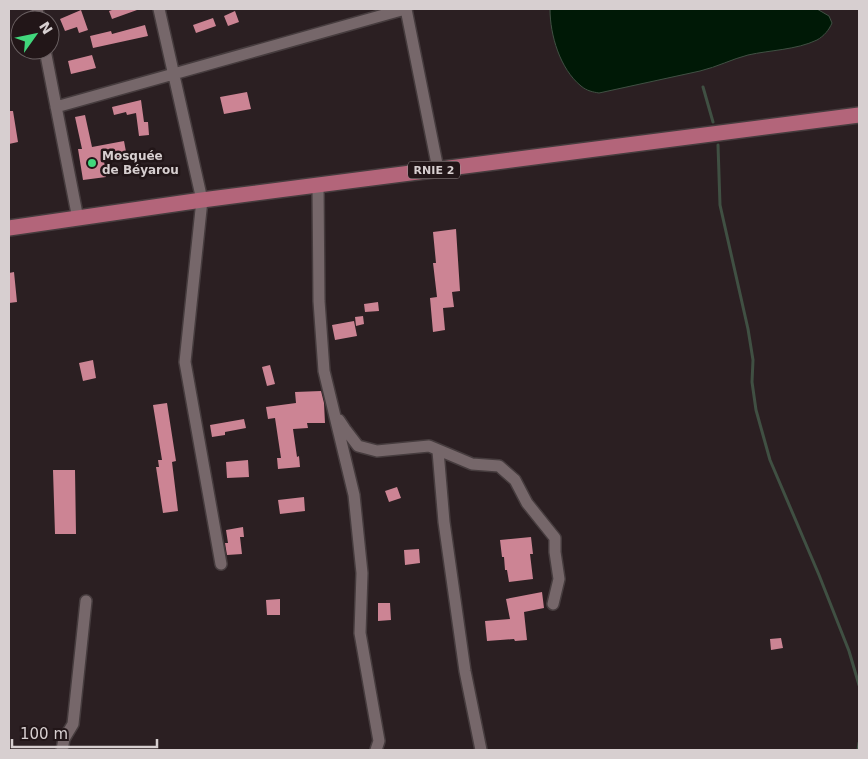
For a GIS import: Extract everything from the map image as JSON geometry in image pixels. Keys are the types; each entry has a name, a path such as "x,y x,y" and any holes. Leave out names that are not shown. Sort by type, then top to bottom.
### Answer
{"main road":[{"name":"RNIE 2","path":"9,228 318,184 859,115"}],"street":[{"path":"159,9 202,200 184,362 221,564"},
{"path":"56,107 405,9 438,169"},
{"path":"47,60 78,219"},
{"path":"318,184 319,301 324,372 354,495 362,573 360,633 379,741 376,750"},
{"path":"334,409 345,429 358,446 377,451 429,446 472,464 499,466 515,480 527,503 555,538 554,552 559,579 553,604"},
{"path":"438,450 444,522 463,662 481,750"},
{"path":"62,750 64,739 73,724 86,602"}],"shaded area":[{"path":"550,9 817,9 829,16 832,23 826,33 820,38 800,46 748,55 700,71 599,93 583,88 567,70 554,40"}],"building":[{"path":"115,9 137,10 112,19 109,11"},
{"path":"81,10 88,30 79,33 77,27 65,31 60,19"},
{"path":"235,11 239,22 228,26 224,16"},
{"path":"213,18 216,26 196,33 193,25"},
{"path":"145,25 148,36 93,48 90,36 111,31 112,34"},
{"path":"92,55 96,68 71,74 68,61"},
{"path":"247,92 251,109 224,114 220,97"},
{"path":"141,100 144,122 148,122 149,135 139,136 136,113 127,115 126,112 114,115 112,107"},
{"path":"9,111 13,111 18,142 9,144"},
{"path":"85,115 92,147 124,141 127,157 104,161 106,177 83,180 78,149 82,149 75,117"},
{"path":"456,229 460,291 452,292 454,307 443,308 445,330 433,332 430,298 437,297 433,263 436,263 433,232"},
{"path":"14,272 17,302 9,303 9,273"},
{"path":"378,302 379,311 365,312 364,304"},
{"path":"363,316 364,324 356,326 355,317"},
{"path":"354,321 357,336 335,340 332,325"},
{"path":"93,360 96,378 83,381 79,363"},
{"path":"270,365 275,384 267,386 262,367"},
{"path":"321,391 325,423 307,423 308,428 293,429 300,467 278,469 277,458 281,458 275,418 268,419 266,407 296,403 295,392"},
{"path":"167,403 176,461 172,462 178,511 163,513 156,467 159,467 158,460 162,460 153,405"},
{"path":"244,419 246,428 225,432 225,435 212,437 210,425"},
{"path":"248,460 249,477 227,478 226,462"},
{"path":"53,470 75,470 76,534 55,534"},
{"path":"397,487 401,498 389,502 385,491"},
{"path":"304,497 305,511 280,514 278,500"},
{"path":"243,527 244,537 240,537 242,554 227,555 225,543 228,543 226,530"},
{"path":"531,537 533,554 530,554 533,579 509,582 507,570 505,570 504,557 502,557 500,540"},
{"path":"419,549 420,563 405,565 404,550"},
{"path":"542,592 544,608 524,612 527,640 487,641 485,621 510,619 506,599"},
{"path":"280,599 280,615 267,615 266,600"},
{"path":"378,603 390,603 391,620 378,621"},
{"path":"781,638 783,648 771,650 770,639"}],"waterway":[{"path":"703,87 713,122"},
{"path":"718,145 720,205 748,329 753,360 752,382 756,410 770,460 819,575 849,651 859,685"},
{"path":"858,750 859,743"}],"place":[{"name":"Mosquée de Béyarou","path":"92,163"}]}
